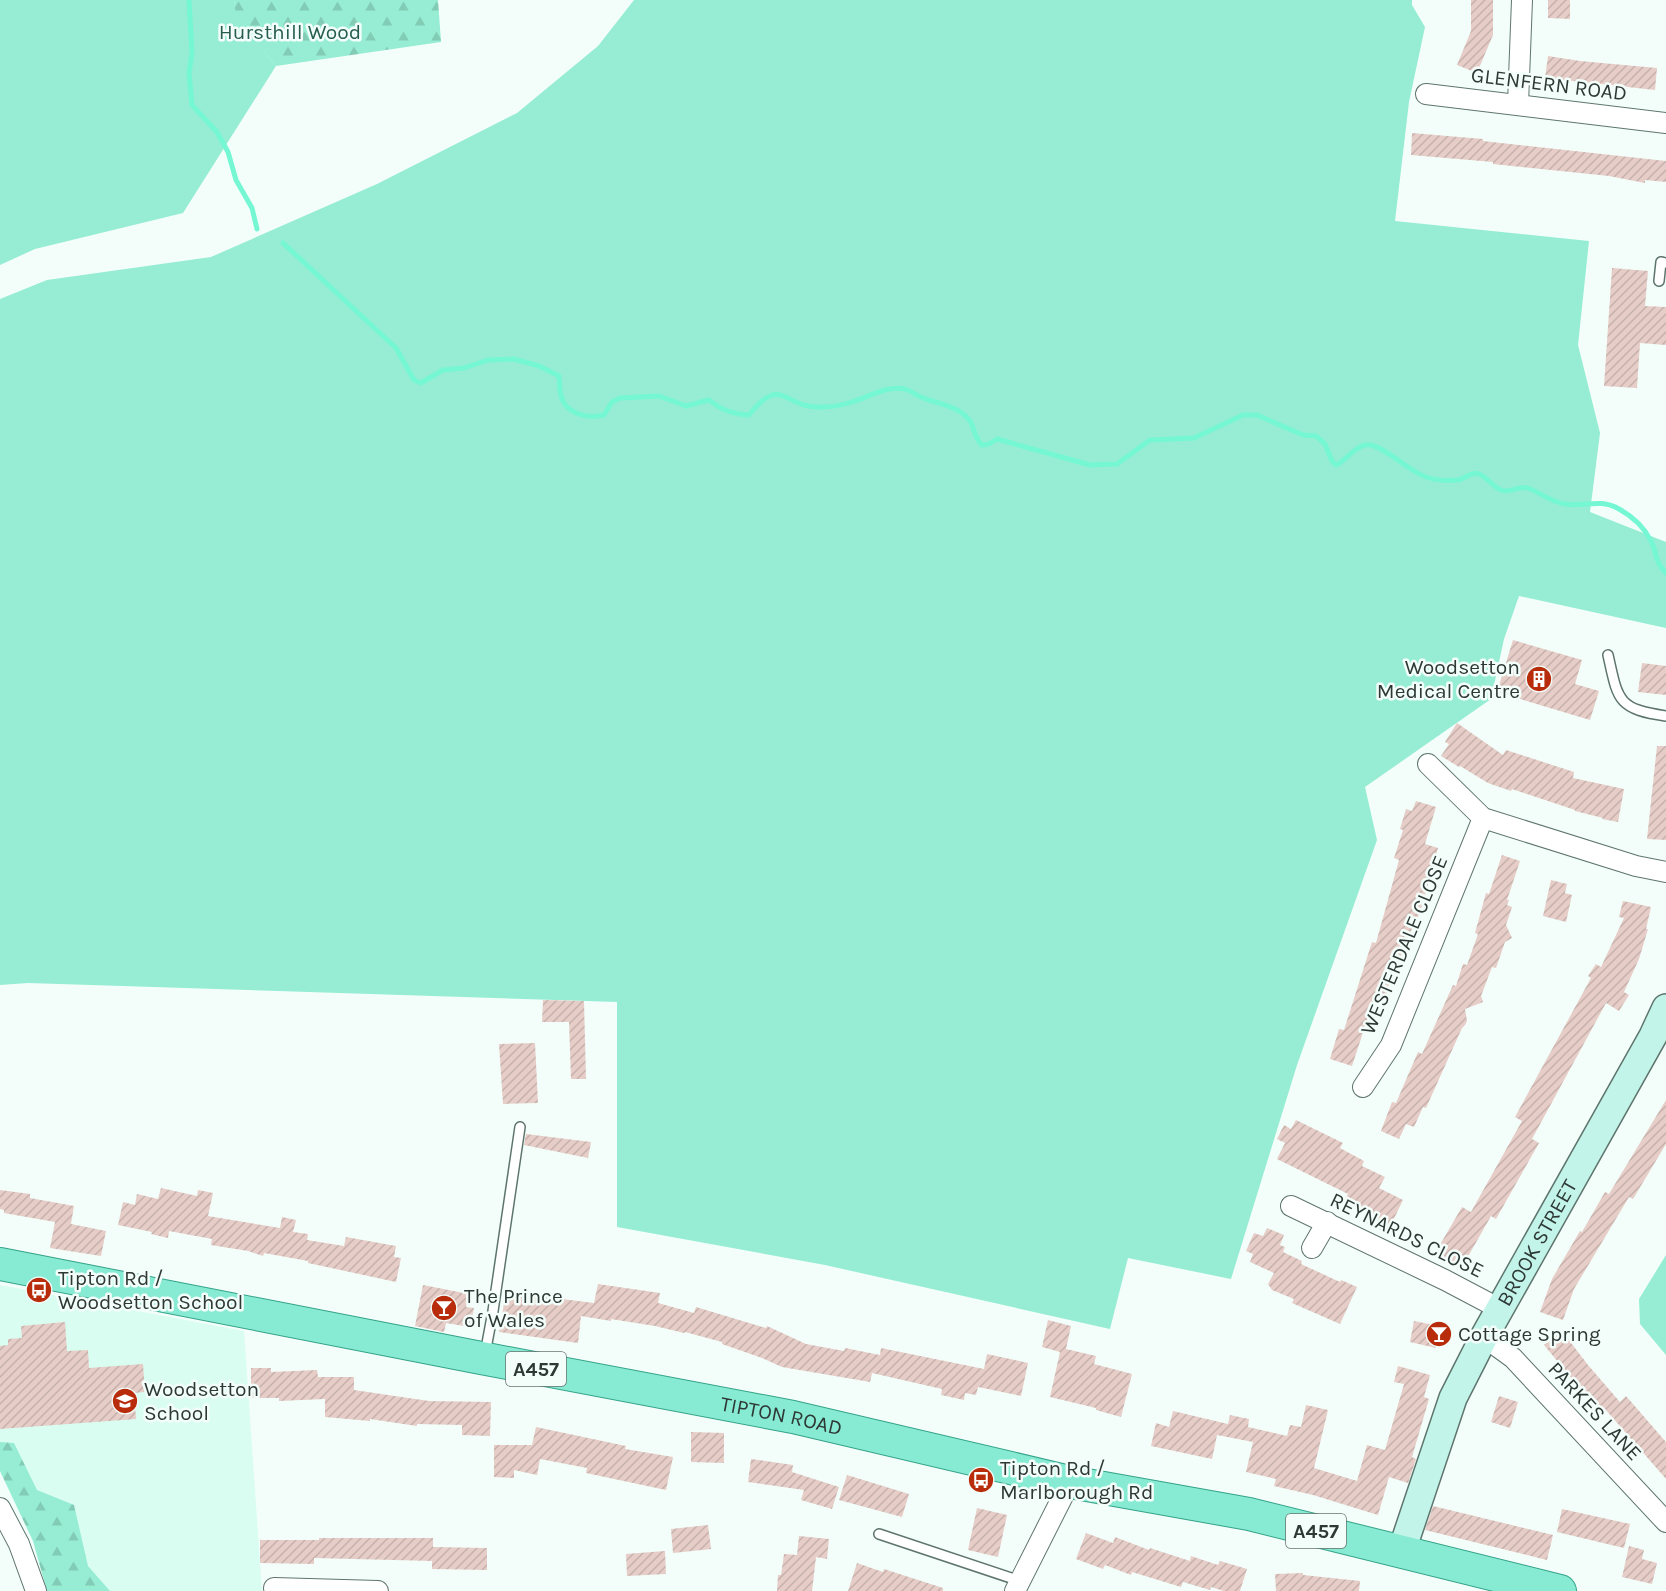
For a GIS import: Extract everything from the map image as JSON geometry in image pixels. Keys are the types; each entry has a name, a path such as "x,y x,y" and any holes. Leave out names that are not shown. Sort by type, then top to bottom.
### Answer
{"main road":[{"name":"TIPTON ROAD","path":"0,1264 793,1418 1070,1482 1249,1514 1560,1591"}],"street":[{"path":"1518,104 1522,0"},
{"name":"GLENFERN ROAD","path":"1425,94 1666,123"},
{"path":"1428,764 1483,818 1636,866 1666,872"},
{"name":"WESTERDALE CLOSE","path":"1363,1087 1391,1045 1483,818"},
{"name":"BROOK STREET","path":"1401,1553 1453,1398 1500,1309 1653,1036 1666,1008"},
{"name":"REYNARDS CLOSE","path":"1291,1206 1500,1309"},
{"path":"1312,1248 1327,1222"},
{"name":"PARKES LANE","path":"1484,1338 1513,1358 1666,1522"},
{"path":"1018,1586 1070,1482"},
{"path":"0,1508 19,1544 36,1591"},
{"path":"274,1588 378,1591"}],"lane":[{"path":"1659,281 1661,262 1666,263"},
{"path":"1608,655 1617,694 1632,709 1666,716"},
{"path":"484,1359 520,1127"},
{"path":"879,1534 1018,1586"}],"shaded area":[{"name":"Woodsetton School","path":"0,1285 244,1331 262,1591 47,1591 33,1541 0,1471"}],"green space":[{"path":"0,0 234,0 237,16 276,66 183,213 35,249 0,265"},
{"name":"Hursthill Wood","path":"234,0 438,0 441,42 276,66 236,16"},
{"path":"634,0 1412,0 1412,5 1425,27 1409,102 1395,221 1589,241 1578,345 1600,433 1590,512 1666,542 1666,628 1519,596 1504,639 1491,699 1365,787 1377,840 1297,1065 1231,1279 1128,1258 1110,1329 825,1265 617,1227 617,1002 28,983 0,985 0,299 47,280 211,257 377,184 517,113 598,46"},
{"path":"1666,1255 1666,1355 1640,1324 1639,1299"},
{"path":"0,1442 14,1443 37,1490 74,1505 88,1566 110,1591 47,1591 33,1541 0,1471"}],"building":[{"path":"1471,0 1493,0 1493,35 1477,73 1457,65 1471,31"},
{"path":"1548,0 1570,0 1570,19 1548,18"},
{"path":"1548,56 1657,68 1655,90 1545,78"},
{"path":"1412,133 1483,139 1483,141 1666,161 1666,182 1645,180 1645,183 1609,176 1493,164 1493,162 1411,155"},
{"path":"1612,268 1648,271 1645,306 1666,307 1666,345 1640,343 1637,388 1604,386"},
{"name":"Woodsetton Medical Centre","path":"1513,640 1582,660 1575,684 1599,691 1590,720 1497,692"},
{"path":"1642,663 1666,666 1666,695 1638,692"},
{"path":"1457,723 1503,755 1506,750 1574,772 1573,778 1624,789 1618,822 1575,811 1488,783 1441,756 1449,744 1445,742"},
{"path":"1657,746 1666,746 1666,840 1647,839"},
{"path":"1416,801 1436,807 1425,844 1438,848 1422,906 1416,922 1414,921 1407,947 1404,946 1386,996 1376,993 1352,1066 1330,1059 1339,1029 1344,1030 1372,942 1376,943 1399,860 1394,858 1403,830 1400,829 1406,809 1412,811"},
{"path":"1502,855 1520,861 1507,900 1509,900 1507,905 1512,907 1506,925 1512,938 1505,942 1496,968 1492,967 1481,996 1483,1002 1465,1009 1467,1021 1426,1108 1423,1107 1414,1127 1406,1124 1399,1139 1381,1131 1392,1102 1396,1103 1418,1052 1422,1054 1453,985 1456,986 1463,964 1467,965 1478,934 1475,933 1486,893 1489,894"},
{"path":"1551,880 1567,884 1565,893 1572,895 1566,922 1543,916"},
{"path":"1623,901 1651,907 1646,929 1648,929 1639,959 1624,992 1629,995 1619,1011 1606,1003 1532,1139 1539,1143 1496,1219 1491,1216 1461,1269 1434,1255 1462,1207 1471,1212 1522,1121 1515,1117 1591,978 1588,976 1596,964 1601,967 1624,918 1619,917"},
{"path":"543,1000 584,1001 586,1079 571,1079 569,1022 542,1022"},
{"path":"535,1043 538,1103 503,1104 499,1044"},
{"path":"1666,1100 1666,1144 1633,1199 1629,1197 1574,1289 1563,1320 1540,1312 1552,1279 1580,1231 1582,1232 1605,1192 1609,1194"},
{"path":"1296,1120 1343,1143 1340,1148 1364,1161 1362,1166 1385,1177 1379,1188 1403,1200 1387,1233 1367,1223 1371,1215 1344,1202 1348,1194 1277,1159 1285,1143 1277,1139 1284,1125 1291,1129"},
{"path":"526,1134 591,1142 588,1158 524,1145"},
{"path":"161,1188 197,1196 198,1190 213,1193 208,1216 280,1228 282,1217 296,1220 293,1232 308,1234 307,1240 344,1246 346,1237 396,1246 394,1257 401,1258 396,1282 308,1263 308,1261 264,1253 263,1256 211,1245 212,1239 169,1231 168,1238 118,1225 123,1202 135,1205 137,1194 158,1199"},
{"path":"0,1190 30,1194 30,1198 74,1206 71,1224 106,1231 101,1256 50,1248 55,1222 4,1213 4,1210 0,1209"},
{"path":"1267,1228 1284,1235 1280,1245 1285,1247 1283,1252 1302,1261 1301,1264 1340,1282 1341,1280 1357,1287 1340,1324 1292,1303 1294,1299 1272,1290 1268,1284 1274,1273 1250,1262 1253,1254 1246,1251 1254,1233 1263,1236"},
{"path":"598,1284 660,1293 658,1303 694,1313 696,1307 766,1328 767,1326 806,1344 844,1351 845,1348 880,1355 881,1348 984,1369 987,1354 1028,1363 1021,1396 978,1387 976,1395 965,1393 964,1400 941,1395 942,1389 872,1373 870,1382 782,1367 722,1344 722,1342 685,1332 611,1319 611,1321 581,1316 578,1343 499,1332 506,1292 594,1303"},
{"name":"The Prince of Wales","path":"423,1285 469,1294 466,1307 474,1308 470,1327 446,1323 444,1332 415,1326"},
{"path":"1048,1320 1071,1326 1066,1349 1096,1356 1094,1364 1132,1374 1121,1417 1096,1410 1096,1408 1050,1397 1060,1352 1042,1347"},
{"path":"1414,1321 1439,1326 1436,1348 1410,1342"},
{"path":"65,1322 67,1351 88,1350 89,1368 143,1364 145,1392 134,1393 136,1419 0,1429 0,1346 8,1345 8,1339 22,1338 21,1326"},
{"path":"1562,1331 1620,1402 1626,1396 1666,1442 1666,1479 1605,1409 1600,1413 1544,1345"},
{"path":"1398,1366 1430,1375 1424,1397 1429,1399 1412,1457 1416,1459 1408,1483 1389,1477 1378,1515 1313,1495 1274,1486 1276,1479 1246,1472 1253,1442 1217,1435 1212,1459 1151,1446 1156,1423 1169,1427 1173,1411 1228,1424 1230,1415 1249,1419 1248,1427 1287,1436 1290,1425 1301,1427 1306,1405 1328,1410 1314,1468 1357,1481 1367,1445 1385,1450 1404,1384 1394,1382"},
{"path":"251,1368 271,1368 271,1372 317,1370 318,1377 354,1377 354,1390 429,1401 491,1402 490,1436 462,1435 462,1425 417,1424 417,1426 370,1419 370,1421 325,1417 325,1399 279,1401 279,1398 251,1398"},
{"path":"1499,1396 1518,1402 1510,1428 1491,1422"},
{"path":"536,1427 626,1446 625,1449 673,1457 666,1490 586,1473 587,1468 540,1459 537,1475 514,1470 514,1478 494,1477 494,1445 532,1445"},
{"path":"691,1432 724,1433 724,1463 691,1462"},
{"path":"751,1459 793,1465 792,1472 839,1487 832,1509 801,1500 804,1490 748,1482"},
{"path":"847,1475 909,1494 902,1517 839,1500"},
{"path":"1433,1506 1553,1535 1547,1560 1425,1530"},
{"path":"977,1508 1007,1515 998,1557 968,1550"},
{"path":"1562,1509 1630,1524 1624,1548 1557,1532"},
{"path":"708,1525 711,1549 673,1553 671,1529"},
{"path":"1086,1533 1113,1543 1115,1537 1149,1550 1150,1548 1190,1561 1191,1556 1218,1565 1220,1561 1247,1569 1240,1591 1224,1591 1211,1587 1210,1590 1183,1582 1181,1587 1132,1572 1131,1575 1105,1565 1103,1569 1076,1559"},
{"path":"799,1536 829,1539 827,1559 816,1557 812,1591 777,1591 778,1575 781,1575 784,1554 797,1555"},
{"path":"319,1538 433,1538 433,1547 487,1548 487,1570 432,1569 432,1561 314,1558 314,1564 260,1563 260,1540 319,1540"},
{"path":"1629,1546 1644,1550 1642,1559 1657,1563 1652,1584 1622,1577"},
{"path":"665,1551 666,1574 627,1576 626,1554"},
{"path":"857,1563 943,1588 943,1591 848,1591"},
{"path":"1303,1573 1303,1575 1360,1581 1359,1591 1276,1591 1275,1574"}],"waterway":[{"path":"189,0 192,53 189,73 192,105 217,132 228,152 236,180 252,208 257,229"},
{"path":"283,243 396,348 414,380 421,383 443,370 464,368 488,360 514,359 539,366 559,376 560,393 567,407 578,414 591,416 604,415 612,402 620,398 659,396 686,406 709,400 728,411 749,415 769,396 784,396 809,406 825,407 837,406 898,388 960,411 970,421 982,445 997,439 1090,465 1117,464 1150,440 1194,438 1243,415 1257,415 1303,435 1316,436 1325,444 1336,465 1362,446 1371,445 1419,474 1430,478 1458,480 1476,473 1504,491 1525,487 1560,503 1572,505 1599,503 1612,506 1628,515 1645,531 1657,560 1666,573"}],"place":[{"name":"Woodsetton Medical Centre","path":"1539,679"},
{"name":"Tipton Rd / Woodsetton School","path":"39,1290"},
{"name":"The Prince of Wales","path":"444,1308"},
{"name":"Cottage Spring","path":"1439,1334"},
{"name":"Woodsetton School","path":"125,1401"},
{"name":"Tipton Rd / Marlborough Rd","path":"981,1480"}]}
